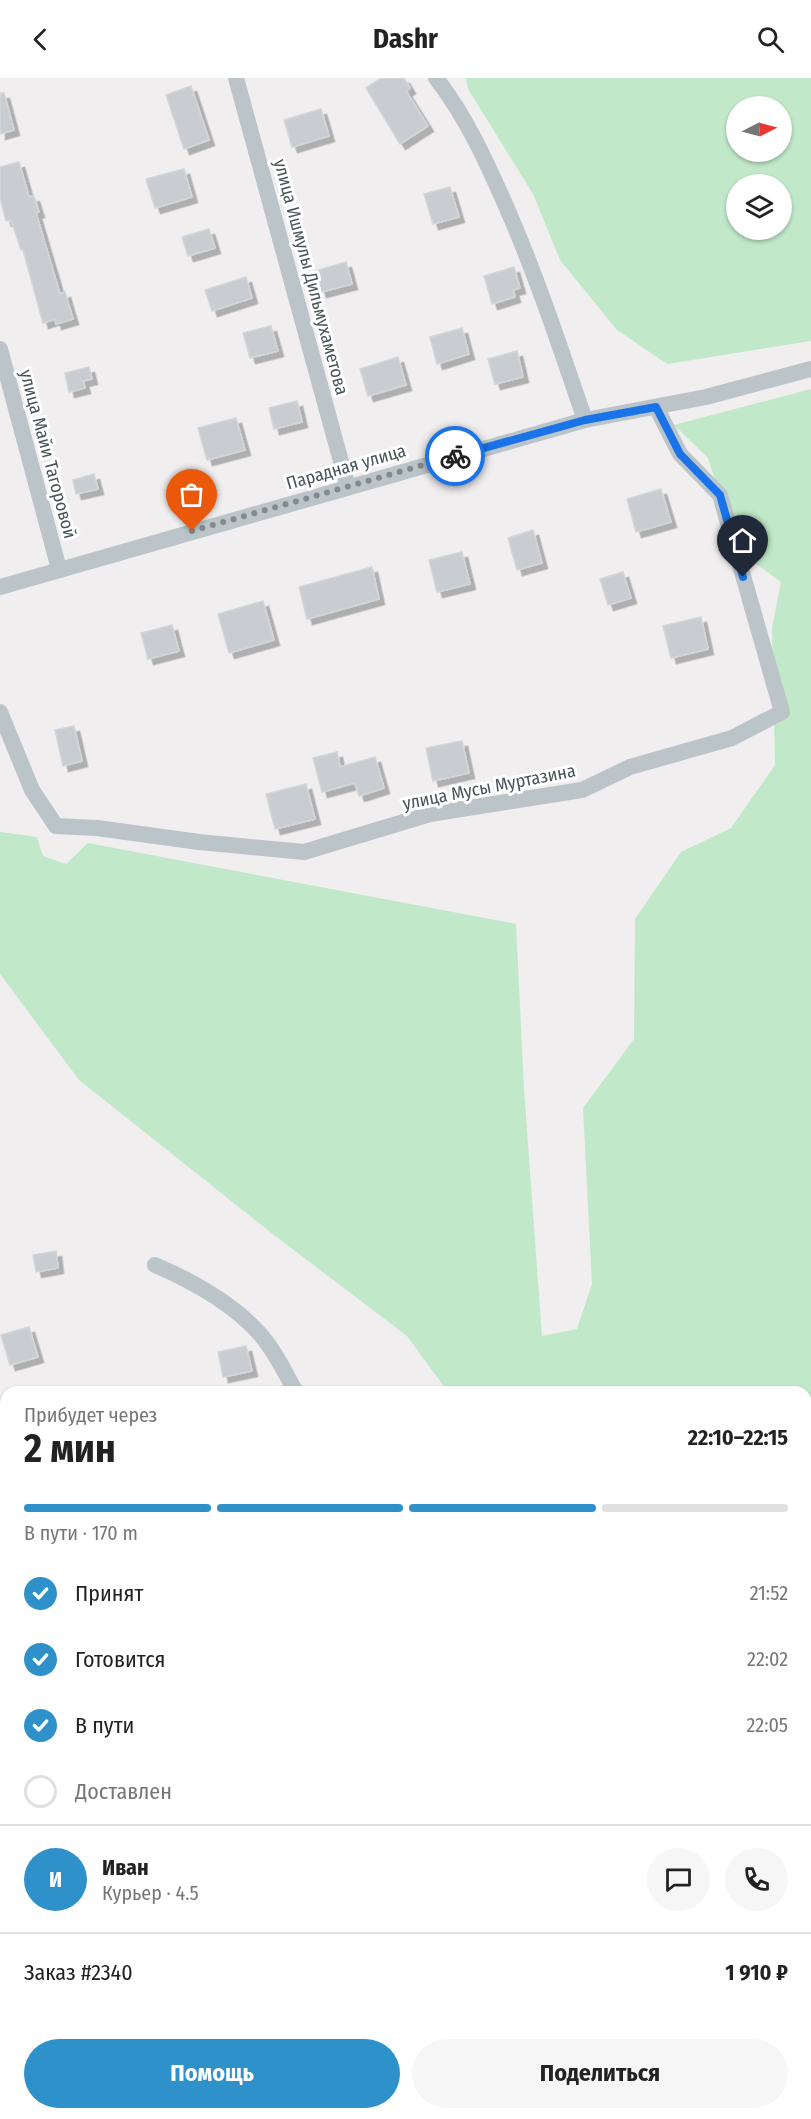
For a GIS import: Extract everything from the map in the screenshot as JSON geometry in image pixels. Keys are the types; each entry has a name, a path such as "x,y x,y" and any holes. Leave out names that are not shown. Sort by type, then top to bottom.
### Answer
{"street":[{"name":"улица Ишмулы Дильмухаметова","path":"236,78 348,487"},
{"path":"436,78 455,102 480,146 538,280 585,420"},
{"name":"улица Майи Тагоровой","path":"0,349 59,569"},
{"name":"Парадная улица","path":"0,587 585,420 706,397 811,369"},
{"name":"улица Мусы Муртазина","path":"0,712 32,790 56,826 97,828 200,842 304,852 430,814 582,790 630,767 732,738 782,712 720,495 680,454 656,407"},
{"path":"155,1265 183,1276 239,1313 261,1334 292,1386"}],"green space":[{"path":"466,78 811,78 811,341 667,364 617,330 560,260 533,194 468,89"},
{"path":"811,389 811,1386 444,1386 407,1336 274,1235 79,1080 0,974 0,832 37,837 43,856 66,864 88,843 516,924 524,1089 542,1336 577,1329 592,1284 583,1108 634,1039 635,919 681,852 731,828 775,765 772,628 781,582 745,556 733,536 708,458 674,425"}],"building":[{"path":"381,78 404,78 410,88 406,91 428,126 400,144 366,88"},
{"path":"191,86 209,140 184,149 166,95"},
{"path":"0,93 4,93 14,130 0,134"},
{"path":"321,109 329,136 292,147 284,120"},
{"path":"19,162 29,197 34,196 39,212 36,213 60,294 65,292 73,319 56,324 55,319 43,323 23,250 21,250 11,220 6,221 0,198 0,167"},
{"path":"184,169 192,197 155,208 146,179"},
{"path":"450,187 459,217 433,224 424,194"},
{"path":"209,229 215,248 188,256 182,237"},
{"path":"346,262 352,284 321,292 315,271"},
{"path":"514,267 520,288 513,290 515,297 492,304 484,276"},
{"path":"246,277 252,298 212,311 205,290"},
{"path":"271,326 278,351 250,358 243,333"},
{"path":"462,328 469,354 437,364 430,337"},
{"path":"517,351 523,377 495,384 488,359"},
{"path":"398,357 406,385 368,396 360,369"},
{"path":"89,367 92,379 83,381 85,388 69,392 65,373"},
{"path":"297,401 302,422 274,429 269,408"},
{"path":"236,418 245,450 207,460 198,428"},
{"path":"94,474 98,489 76,494 73,480"},
{"path":"661,489 671,522 636,532 627,499"},
{"path":"533,530 542,563 517,570 508,538"},
{"path":"462,552 470,584 437,592 429,560"},
{"path":"372,567 379,599 307,619 299,587"},
{"path":"623,572 631,598 608,605 600,579"},
{"path":"263,601 274,640 229,653 218,614"},
{"path":"701,617 708,649 671,658 663,626"},
{"path":"172,625 179,651 148,659 141,633"},
{"path":"74,726 82,761 63,766 55,730"},
{"path":"462,741 469,773 433,781 426,748"},
{"path":"337,752 340,767 375,757 384,788 359,796 355,783 322,792 313,758"},
{"path":"306,784 315,819 275,829 266,794"},
{"path":"56,1251 58,1268 36,1272 33,1255"},
{"path":"29,1327 38,1357 10,1365 1,1335"},
{"path":"246,1346 252,1371 223,1377 218,1352"}],"way so far":[{"path":"192,531 455,456"}],"route":[{"path":"455,456 585,420 656,407 680,454 720,495 743,577"}]}
